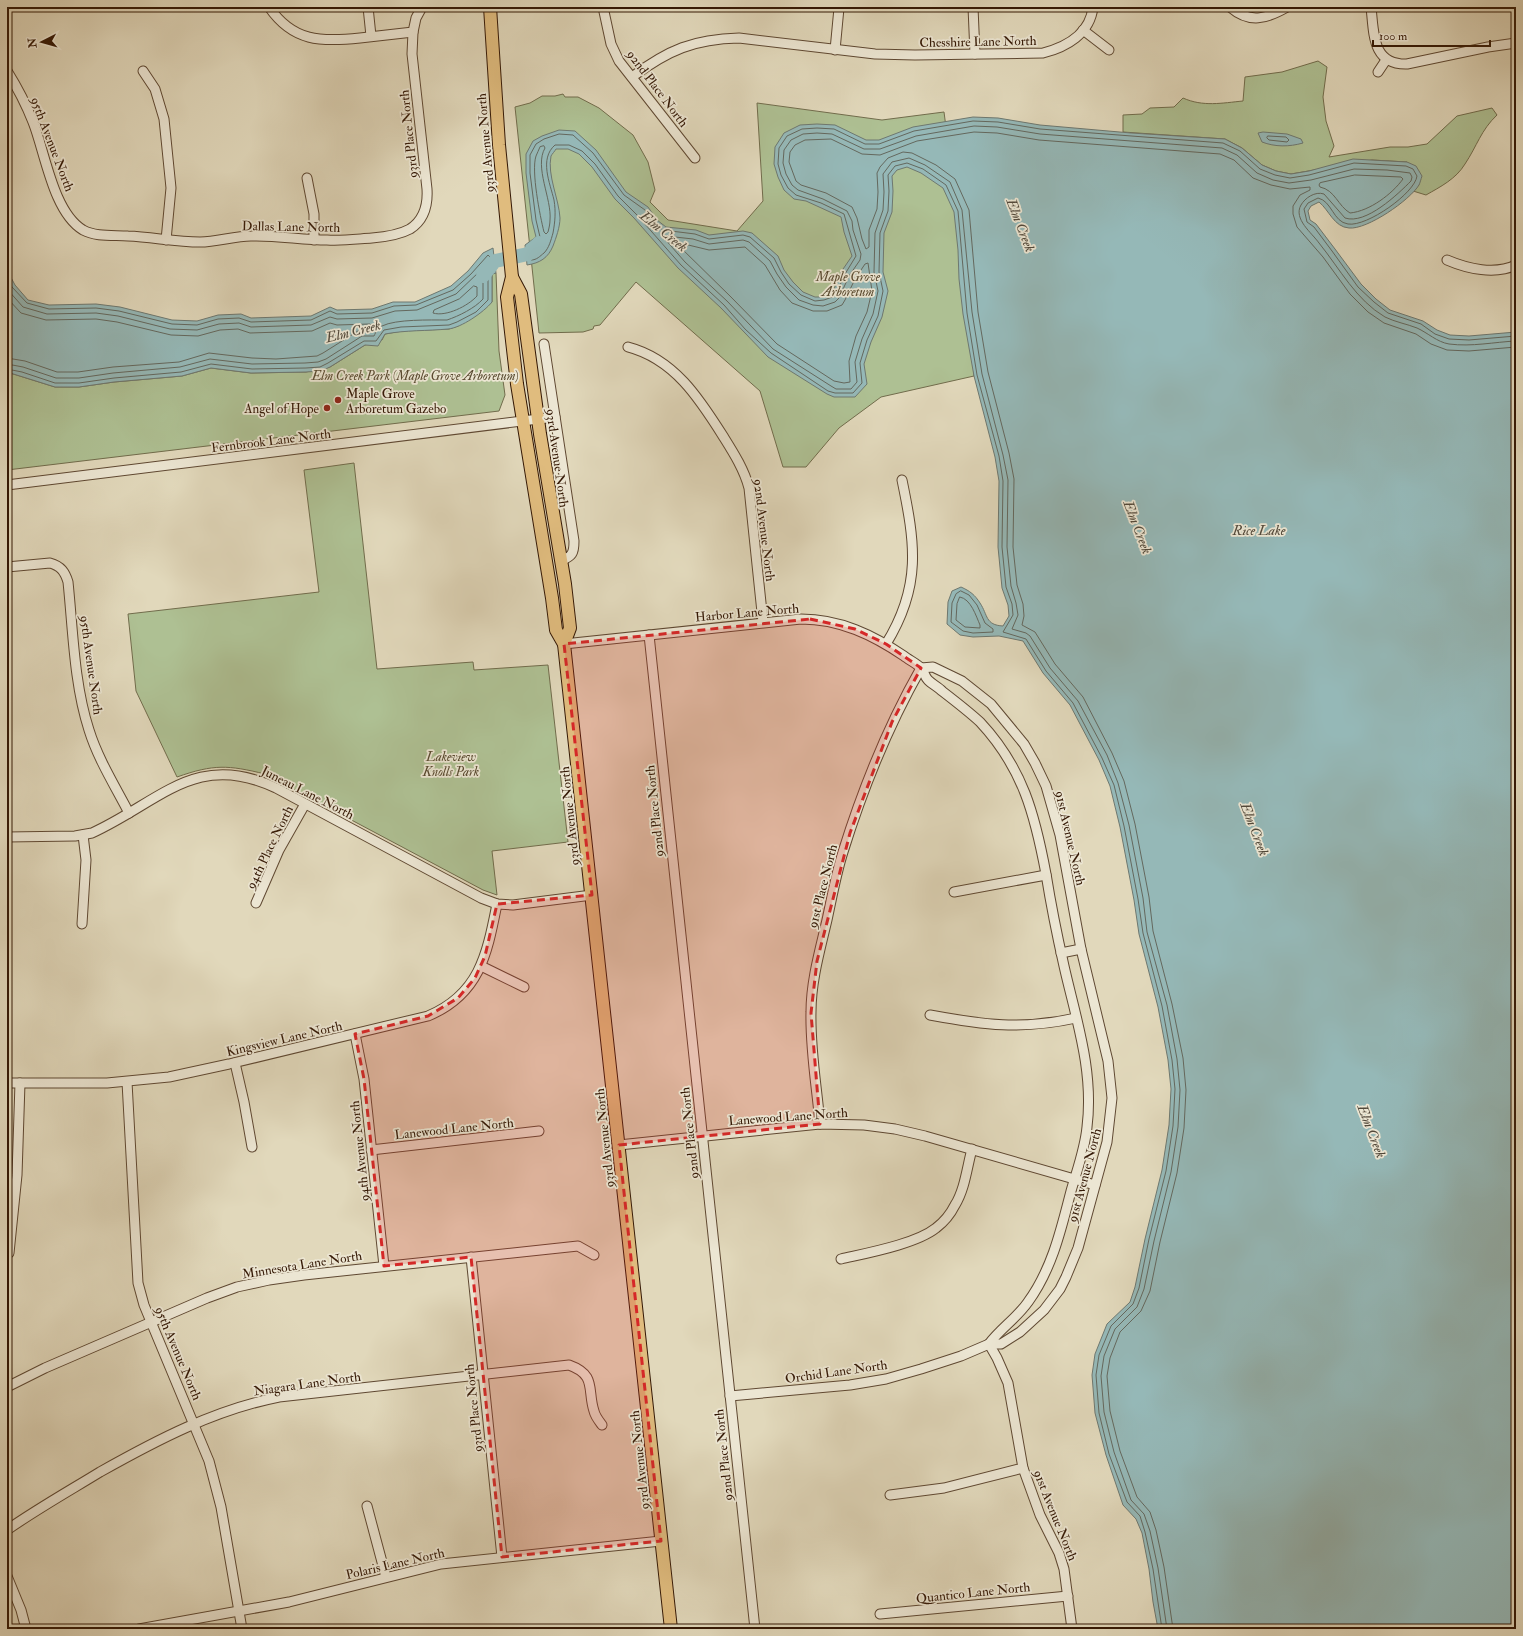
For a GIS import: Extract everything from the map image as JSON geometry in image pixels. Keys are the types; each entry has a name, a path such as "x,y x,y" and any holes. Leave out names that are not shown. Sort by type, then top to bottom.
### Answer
{"main road":[{"name":"93rd Avenue North","path":"490,7 498,145 512,276 507,297 523,421 556,630 564,644 661,1540 672,1629"},
{"name":"93rd Avenue North","path":"512,276 521,294 538,419 561,561 570,628 564,644"}],"street":[{"path":"269,7 279,20 292,31 308,37 324,40 413,32 416,18 422,7"},
{"path":"368,7 371,36"},
{"name":"92nd Place North","path":"603,7 610,44 619,61 695,158"},
{"path":"973,7 975,54"},
{"path":"1093,7 1089,22 1084,30 1109,50"},
{"path":"1230,7 1243,16 1259,19 1267,17 1287,7"},
{"path":"1371,7 1375,42 1377,47 1386,60 1399,64 1407,64 1488,47 1516,43"},
{"path":"835,50 839,8"},
{"name":"Chesshire Lane North","path":"632,77 684,46 711,40 739,38 835,50 900,55 1043,53 1069,44 1084,30"},
{"name":"93rd Place North","path":"411,228 422,217 426,209 428,199 412,54 413,32"},
{"path":"1378,72 1386,60"},
{"name":"95th Avenue North","path":"7,71 34,122 50,177 57,193 64,208 76,224"},
{"path":"143,71 155,89 164,119 171,188 166,240"},
{"path":"307,178 314,214 314,240"},
{"name":"Dallas Lane North","path":"76,224 90,233 202,242 253,236 314,240 341,240 393,235 411,228"},
{"path":"1447,260 1465,268 1486,270 1502,270 1516,265"},
{"path":"544,344 574,541 574,549 571,555 561,561"},
{"name":"92nd Avenue North","path":"628,347 652,356 677,375 688,386 696,395 718,429 744,474 749,488 763,622"},
{"name":"Fernbrook Lane North","path":"7,485 556,417"},
{"path":"886,644 904,609 913,572 912,534 902,480"},
{"name":"95th Avenue North","path":"7,567 50,563 56,564 66,574 79,684 89,731 98,755 129,813"},
{"name":"Harbor Lane North","path":"564,644 763,622 801,619 822,620 855,629 886,644 921,668"},
{"name":"92nd Place North","path":"649,635 755,1629"},
{"name":"91st Avenue North","path":"933,667 962,681 991,704 1008,723 1032,758 1046,786 1056,816 1082,949 1106,1047 1110,1075 1112,1098 1110,1128 1073,1263 1060,1289 1044,1310 1020,1332 1001,1344 989,1344 994,1336 1013,1320 1027,1304 1050,1264 1084,1144 1090,1105 1088,1068 1061,953 1034,816 1026,794 1011,764 980,722 927,679 921,668 933,667"},
{"name":"91st Place North","path":"820,1124 811,1013 812,989 817,961 838,872 876,759 892,722 921,668"},
{"name":"Juneau Lane North","path":"7,838 83,835 100,829 185,781 209,775 225,774 244,776 260,781 481,898 497,904 513,905 592,895"},
{"name":"94th Place North","path":"256,903 279,850 305,804"},
{"path":"82,924 86,860 83,835"},
{"path":"954,892 1046,875"},
{"name":"Kingsview Lane North","path":"7,1083 84,1084 127,1082 188,1073 355,1034 438,1012 451,1004 464,992 475,978 489,944 497,904"},
{"path":"1061,953 1082,949"},
{"path":"481,966 524,987"},
{"path":"930,1015 974,1023 1020,1026 1046,1024 1076,1018"},
{"name":"94th Avenue North","path":"355,1034 364,1079 384,1266"},
{"path":"235,1063 252,1147"},
{"name":"95th Avenue North","path":"127,1082 138,1283 151,1322 209,1461 216,1484 242,1629"},
{"path":"10,1252 17,1175 20,1083"},
{"name":"Lanewood Lane North","path":"619,1145 820,1124 850,1124 895,1129 972,1149 1095,1185"},
{"name":"Lanewood Lane North","path":"371,1150 539,1131"},
{"path":"841,1259 909,1242 924,1236 937,1228 948,1217 956,1204 972,1149"},
{"name":"Minnesota Lane North","path":"7,1387 45,1368 207,1298 237,1287 268,1280 384,1266 578,1246 594,1255"},
{"name":"93rd Place North","path":"471,1257 502,1557"},
{"name":"91st Avenue North","path":"989,1344 1008,1383 1023,1468 1040,1515 1059,1553 1064,1569 1072,1629"},
{"name":"Orchid Lane North","path":"730,1396 886,1379 954,1358 989,1344"},
{"name":"Niagara Lane North","path":"7,1530 58,1497 157,1440 241,1406 278,1397 569,1365 583,1373 588,1380 591,1389 594,1412 602,1425"},
{"path":"890,1495 944,1488 1023,1468"},
{"path":"367,1506 386,1577"},
{"name":"Polaris Lane North","path":"138,1629 289,1602 440,1564 661,1540"},
{"path":"7,1576 21,1610 26,1629"},
{"name":"Quantico Lane North","path":"880,1614 1068,1596"}],"highlighted area":[{"path":"810,619 855,629 886,644 921,668 892,722 850,833 817,961 811,1013 820,1124 619,1145 661,1541 502,1557 471,1257 384,1266 364,1079 355,1034 428,1016 458,998 475,978 485,956 497,904 592,895 564,644"}],"green space":[{"path":"1318,61 1327,67 1323,97 1326,121 1334,146 1329,157 1390,147 1408,147 1427,144 1457,116 1492,108 1497,115 1483,132 1469,157 1457,174 1437,189 1426,195 1413,191 1419,185 1407,162 1372,160 1291,174 1276,171 1262,165 1242,148 1225,139 1123,132 1123,115 1142,114 1150,108 1174,107 1183,98 1198,103 1243,101 1245,77 1282,72"},
{"name":"Maple Grove Arboretum","path":"563,94 565,97 578,97 599,108 633,135 648,162 655,190 650,202 668,220 737,231 763,201 757,103 882,120 944,112 965,272 974,376 881,397 839,428 806,467 783,467 760,391 636,282 600,325 594,326 593,329 583,332 539,333 515,107 530,103 542,96 555,96"},
{"name":"Elm Creek Park (Maple Grove Arboretum)","path":"496,273 499,351 505,395 499,411 7,470 7,372 55,387 79,387 114,382 182,376 211,368 251,373 306,372 330,367 365,345 382,340 385,334 402,331 449,329 458,326 492,302 492,274"},
{"name":"Lakeview Knolls Park","path":"354,463 377,669 473,662 474,670 548,665 568,842 492,851 497,895 483,890 265,774 221,767 201,770 177,777 136,691 128,614 319,592 304,470"}],"water":[{"name":"Rice Lake","path":"973,117 998,118 1040,125 1131,133 1225,139 1242,148 1262,165 1276,171 1291,174 1309,171 1353,159 1407,162 1416,166 1422,176 1419,184 1414,191 1398,206 1377,219 1357,227 1344,227 1339,225 1319,202 1311,206 1308,211 1310,220 1316,224 1361,284 1390,310 1423,321 1437,330 1450,335 1469,336 1516,332 1516,1629 1158,1629 1142,1533 1136,1519 1123,1505 1106,1455 1095,1413 1092,1375 1095,1354 1107,1324 1130,1302 1135,1287 1162,1170 1169,1125 1171,1089 1168,1060 1158,1007 1139,934 1120,827 1110,786 1099,760 1070,705 1043,673 1023,641 999,636 973,637 960,635 947,624 948,602 952,591 961,587 970,592 976,598 983,607 988,619 993,624 1003,626 1009,616 1008,605 1002,588 998,547 999,481 995,457 974,376 963,314 954,212 943,188 921,173 907,167 897,170 892,176 892,212 884,233 883,272 888,291 882,317 871,342 864,364 867,384 855,397 834,397 827,394 768,357 721,308 678,268 634,218 615,199 592,167 579,154 568,149 556,149 551,156 550,163 560,218 559,229 549,254 536,263 527,265 525,245 536,237 532,221 526,173 526,154 533,141 542,136 559,130 575,131 596,150 626,192 648,207 657,220 666,227 696,230 709,235 743,231 752,233 778,256 784,270 803,292 815,297 823,297 832,294 841,272 852,256 841,217 806,201 794,199 784,190 774,164 775,147 784,133 800,125 835,125 866,140 879,140 913,127"},
{"path":"1258,133 1287,134 1301,139 1303,143 1282,146 1267,144 1262,142"},
{"path":"493,248 496,273 492,274 492,302 478,315 466,323 453,328 385,334 378,346 365,345 321,371 251,373 211,368 182,376 114,382 79,387 55,387 7,372 7,270 15,285 28,300 49,305 96,304 120,307 172,320 197,321 218,315 241,314 251,318 311,316 330,307 337,310 372,309 393,302 415,302 451,286 468,271 483,253"}],"waterway":[{"name":"Elm Creek","path":"483,276 495,261 528,254 539,243"}],"place":[{"name":"Maple Grove Arboretum Gazebo","path":"338,400"},
{"name":"Angel of Hope","path":"327,408"}]}
